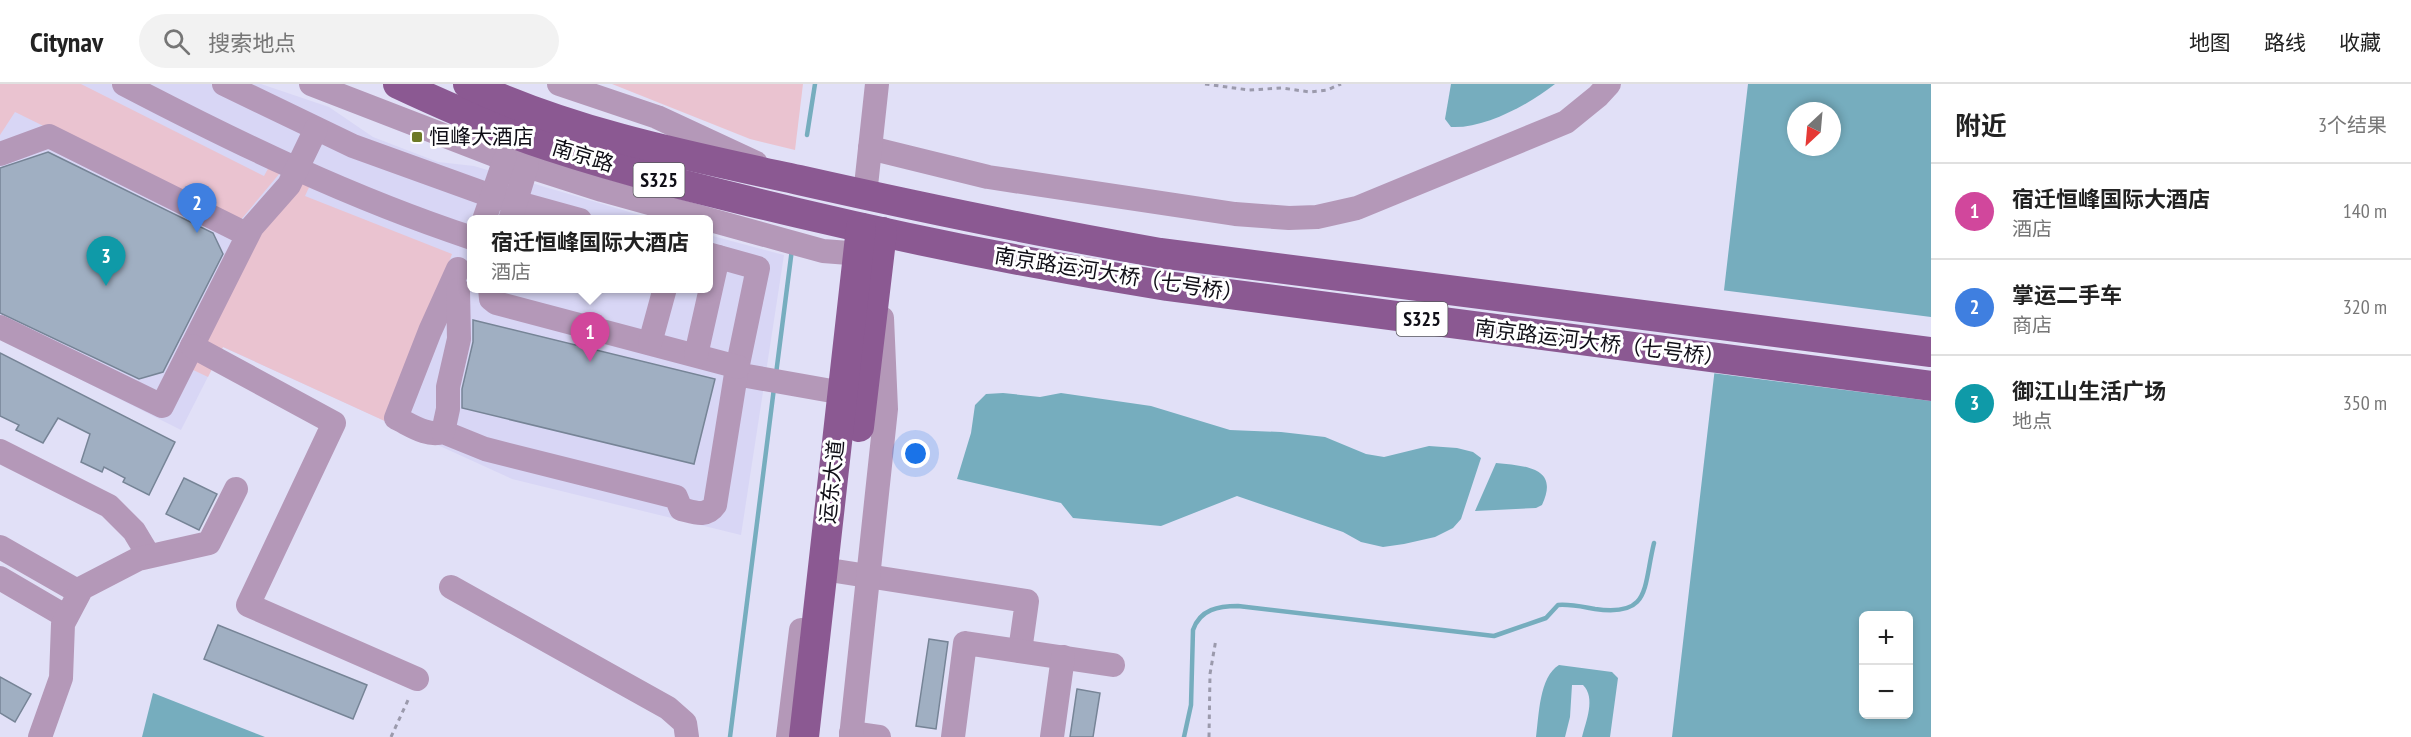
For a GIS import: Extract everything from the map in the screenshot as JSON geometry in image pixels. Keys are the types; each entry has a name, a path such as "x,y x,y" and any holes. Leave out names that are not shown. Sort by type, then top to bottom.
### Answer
{"main road":[{"name":"南京路","path":"398,84 463,114 546,146 665,182 870,242 915,239"},
{"name":"南京路","path":"468,84 553,117 672,153 916,206"},
{"name":"南京路运河大桥（七号桥）","path":"916,206 1160,253 1931,352"},
{"name":"南京路运河大桥（七号桥）","path":"915,239 1054,268 1167,286 1931,386"},
{"name":"运东大道","path":"821,737 845,572 855,395 870,242"},
{"name":"运东大道","path":"804,737 845,572"}],"street":[{"path":"124,84 293,168 371,202 467,237"},
{"path":"224,84 353,146 506,206 557,215"},
{"path":"311,84 516,162 602,190 693,215"},
{"path":"560,84 657,117 791,179"},
{"path":"865,195 876,84"},
{"path":"870,148 988,177 1235,214 1289,218 1317,217 1358,208 1566,122 1609,84"},
{"path":"0,327 162,406 252,227 283,192 311,127"},
{"path":"0,154 49,136 232,239 293,168"},
{"path":"491,215 506,206 516,162"},
{"path":"713,221 823,251 870,242"},
{"path":"445,332 467,254"},
{"path":"458,280 429,331 396,418 435,434 443,432 485,449 676,497 681,509 703,514 711,512 715,505 743,373 758,268 713,256"},
{"path":"443,432 448,409 448,387 459,339 458,280"},
{"path":"490,293 491,299 496,303 696,355 743,373 797,386 855,395 788,737"},
{"path":"650,343 665,293"},
{"path":"696,355 707,293"},
{"path":"192,346 334,423 248,605 417,679"},
{"path":"0,451 109,506 134,531 149,556"},
{"path":"40,737 61,678 65,616 80,592 96,579 149,556 209,543 236,489"},
{"path":"0,547 80,592"},
{"path":"879,737 851,735 845,572 1027,602 1020,651"},
{"path":"0,578 65,616"},
{"path":"451,587 668,708 685,723 687,737"},
{"path":"953,737 965,643 1113,665"},
{"path":"1052,737 1063,657"}],"path":[{"path":"1205,84 1249,90 1282,86 1310,92 1328,90 1341,84"},
{"path":"1209,737 1210,674 1216,639"},
{"path":"392,737 417,679"}],"shaded area":[{"path":"0,84 261,84 329,107 373,137 438,162 474,166 639,215 467,215 467,293 713,293 713,236 784,255 741,535 512,479 223,347 181,430 0,339"},
{"path":"0,84 81,84 264,176 270,165 280,173 239,222 15,112 0,135"},
{"path":"612,84 803,84 795,150 750,139"},
{"path":"1451,84 1555,84 1520,107 1492,120 1464,127 1451,127 1445,119"},
{"path":"1748,84 1931,84 1931,737 1672,737"},
{"path":"311,183 305,196 452,254 389,423 223,347 208,377 189,368 256,232 294,185"},
{"path":"1003,393 1040,397 1061,393 1151,406 1230,430 1325,437 1366,454 1384,457 1429,446 1457,448 1473,452 1481,458 1461,519 1453,528 1435,537 1404,544 1383,547 1361,542 1343,532 1237,496 1161,526 1073,518 1061,503 957,479 971,433 975,405 986,394"},
{"path":"1496,463 1518,465 1537,471 1543,476 1546,492 1542,505 1536,508 1475,511"},
{"path":"1559,665 1612,672 1618,678 1610,737 1582,737 1589,710 1589,696 1583,685 1572,685 1570,717 1565,737 1536,737 1539,708 1547,678"},
{"path":"153,693 265,737 142,737"}],"pier":[{"path":"1721,290 1931,317 1931,401 1712,373"}],"building":[{"path":"48,152 213,233 223,254 163,372 139,379 0,313 0,168"},
{"path":"473,320 715,379 694,464 462,408 462,389 473,342"},
{"path":"0,353 175,442 149,495 123,482 125,478 104,467 102,472 81,462 90,434 58,418 43,443 16,430 19,425 0,416"},
{"path":"184,478 217,494 199,530 166,514"},
{"path":"218,625 367,685 353,719 204,659"},
{"path":"929,639 948,642 936,729 916,726"},
{"path":"0,677 31,694 15,722 0,713"},
{"path":"1077,689 1100,693 1093,737 1070,737"}],"waterway":[{"path":"807,135 815,84"},
{"path":"776,374 792,249"},
{"path":"730,737 774,388"},
{"path":"1184,737 1191,705 1193,630 1200,617 1211,610 1238,606 1494,636 1546,618 1558,605 1613,610 1626,608 1635,603 1645,586 1654,543"}],"place":[{"name":"恒峰大酒店","path":"417,137"},
{"name":"掌运二手车","path":"197,233"},
{"name":"御江山生活广场","path":"106,286"},
{"name":"宿迁恒峰国际大酒店","path":"590,362"}]}
